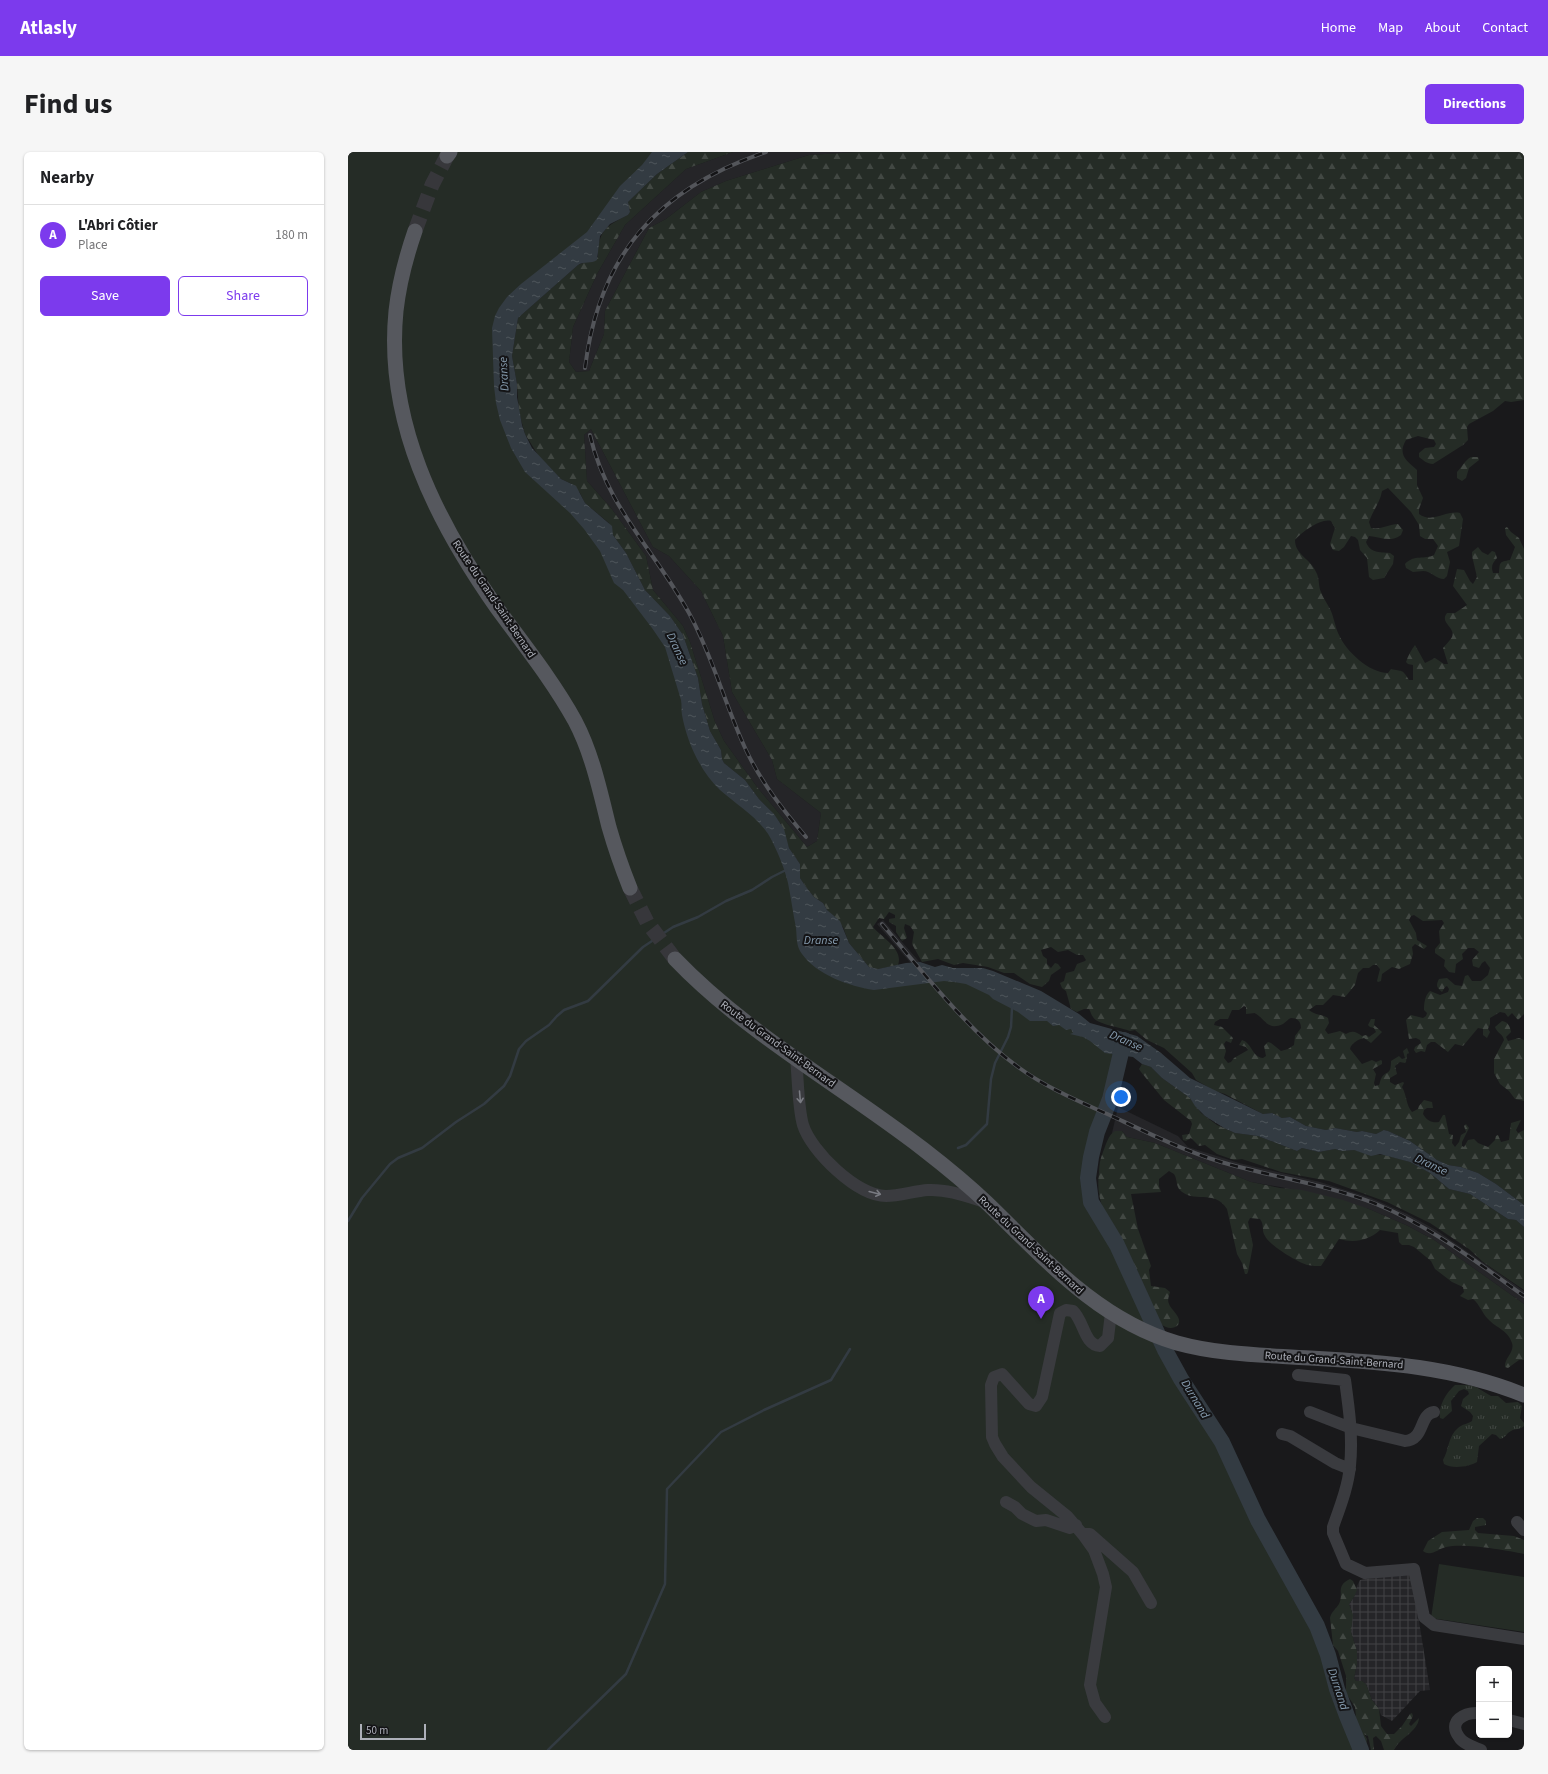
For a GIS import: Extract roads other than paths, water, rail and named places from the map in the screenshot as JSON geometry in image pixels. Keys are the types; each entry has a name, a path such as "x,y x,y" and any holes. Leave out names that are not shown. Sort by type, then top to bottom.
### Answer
{"main road":[{"name":"Route du Grand-Saint-Bernard","path":"415,231 400,286 396,312 395,352 399,389 407,431 420,471 435,507 456,544 490,598 559,695 582,737 594,770 616,851 630,888"},
{"name":"Route du Grand-Saint-Bernard","path":"675,959 722,1004 937,1160 985,1202 1059,1273 1086,1296 1125,1321 1158,1336 1179,1343 1232,1353 1370,1361 1424,1367 1475,1378 1524,1396"}],"street":[{"path":"796,1058 803,1124 809,1138 825,1157 855,1184 869,1192 885,1196 912,1191 944,1191 985,1202"},
{"path":"1105,1717 1095,1703 1090,1685 1101,1623 1105,1581 1098,1560 1080,1530 1036,1492 999,1452 992,1437 991,1385 994,1377 1002,1374 1029,1404 1036,1406 1042,1397 1060,1313 1066,1310 1073,1311 1081,1321 1089,1340 1093,1344 1100,1346 1108,1338 1111,1313"},
{"path":"1298,1375 1345,1380 1351,1428 1350,1468 1345,1491 1333,1527 1333,1533 1346,1564 1365,1573 1414,1569 1424,1617 1434,1626 1524,1639"},
{"path":"1310,1412 1351,1428 1405,1442 1411,1441 1418,1435 1428,1415 1434,1412"},
{"path":"1282,1434 1290,1436 1335,1463 1350,1468"},
{"path":"1006,1502 1015,1507 1022,1514 1036,1521 1046,1520 1080,1530 1098,1539 1133,1572 1151,1603"},
{"path":"1476,1712 1471,1712 1461,1716 1457,1722 1456,1728 1458,1736 1463,1741 1481,1750"},
{"path":"1512,1721 1524,1724"}],"water":[{"name":"Dranse","path":"652,152 688,152 657,174 628,202 630,212 628,215 610,224 600,236 597,260 578,265 518,318 512,356 522,425 532,448 561,479 576,486 585,503 612,526 613,535 626,553 645,590 670,616 683,635 698,678 702,704 710,731 721,750 724,763 745,780 759,799 774,814 784,829 789,848 800,864 800,878 814,897 823,903 827,910 840,921 849,943 869,967 878,969 906,963 920,962 935,967 942,965 953,968 983,968 993,971 1041,991 1079,1014 1090,1023 1137,1036 1161,1053 1190,1078 1263,1114 1272,1113 1282,1118 1290,1117 1306,1126 1326,1130 1335,1128 1376,1134 1384,1130 1388,1131 1410,1141 1437,1160 1448,1165 1461,1167 1478,1173 1496,1184 1524,1205 1524,1227 1516,1220 1508,1219 1470,1194 1449,1189 1430,1173 1410,1162 1380,1154 1371,1156 1354,1150 1342,1151 1335,1149 1319,1152 1302,1148 1297,1151 1258,1136 1235,1133 1205,1116 1195,1106 1190,1098 1162,1078 1151,1067 1142,1064 1133,1057 1105,1053 1083,1037 1070,1034 1073,1033 1071,1029 1066,1030 1059,1025 1053,1026 1047,1021 1030,1021 1018,1012 993,999 989,995 966,984 944,981 874,990 854,986 825,974 816,968 802,954 798,945 788,883 784,868 777,852 769,835 763,827 757,820 720,790 706,774 695,756 684,725 681,700 665,647 623,590 614,583 600,551 584,529 570,513 525,472 511,448 500,420 496,403 492,328 499,308 507,297 521,284 587,232 620,186 642,165"}],"waterway":[{"path":"348,1221 362,1198 390,1164 398,1158 422,1148 456,1122 484,1104 504,1086 510,1076 519,1049 526,1041 549,1025 564,1010 588,1001 643,947 673,927 698,917 726,901 752,890 786,870"},
{"path":"958,1148 966,1145 987,1124 991,1079 995,1063 1008,1037 1011,1027 1012,1008"},
{"name":"Durnand","path":"1124,1040 1110,1099 1097,1132 1091,1157 1088,1178 1091,1202 1117,1245 1165,1350 1181,1379 1222,1442 1258,1520 1317,1626 1328,1655 1337,1689 1361,1750"},
{"path":"548,1750 626,1674 665,1584 667,1489 721,1432 764,1410 831,1380 850,1349"}],"tunnel":[{"path":"415,231 432,185 447,156"},
{"path":"630,888 647,922 675,959"}],"railway":[{"path":"585,368 592,327 604,291 620,259 641,231 665,206 695,185 728,167 766,152"},
{"path":"590,435 597,460 607,484 619,506 676,590 689,613 705,647 752,762 773,795 806,837"},
{"path":"882,924 946,1000 981,1036 1018,1067 1041,1082 1155,1136 1208,1158 1338,1191 1376,1204 1434,1234 1471,1258 1524,1296"}],"place":[{"name":"L'Abri Côtier","path":"1041,1319"}]}
